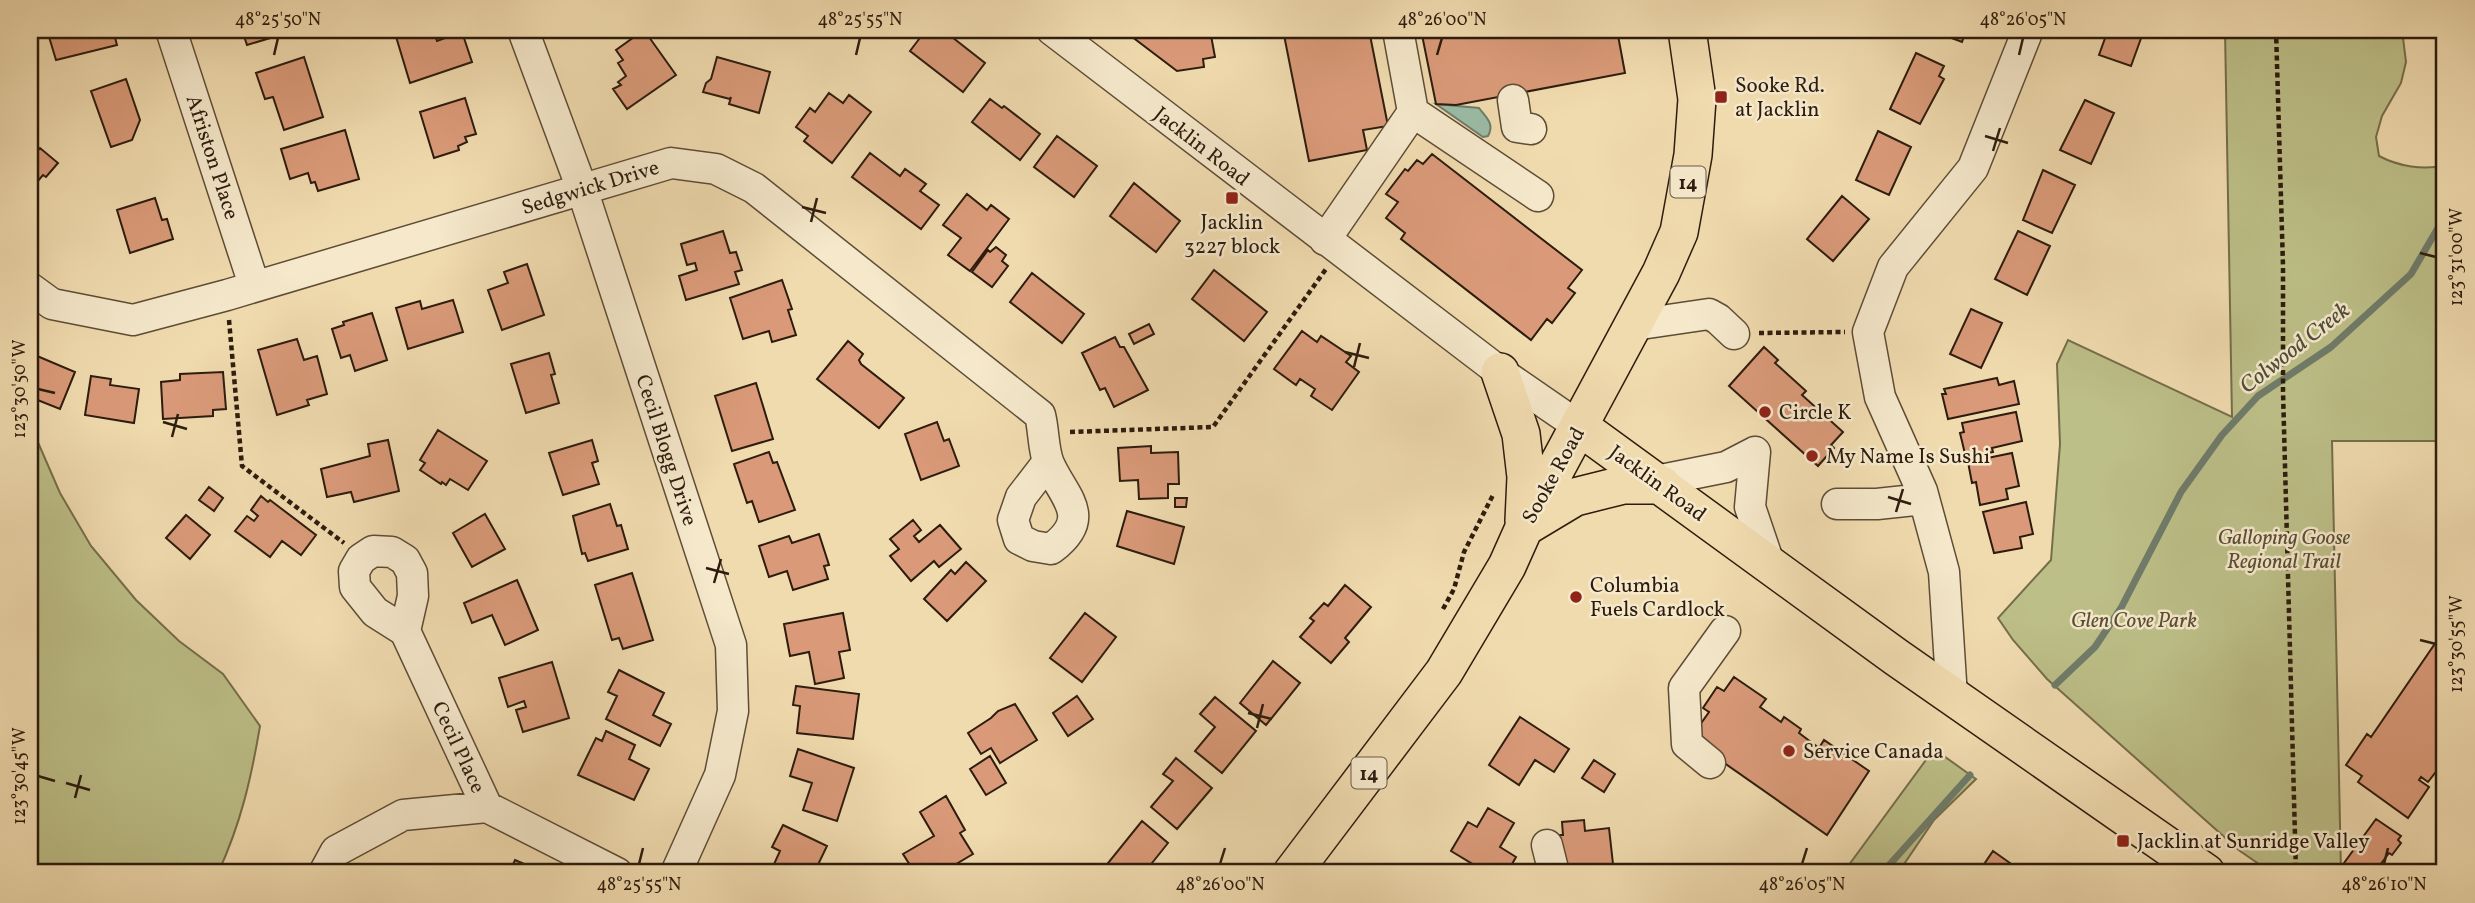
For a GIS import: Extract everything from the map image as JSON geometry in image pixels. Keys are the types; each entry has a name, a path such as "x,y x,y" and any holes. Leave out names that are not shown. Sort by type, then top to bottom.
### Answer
{"main road":[{"name":"Sooke Road","path":"1292,873 1444,672 1507,566 1524,528 1661,273 1679,232 1697,99 1688,30"},
{"path":"1500,372 1521,434 1526,477 1524,528"},
{"name":"Jacklin Road","path":"1580,427 2194,870"},
{"path":"1524,528 1575,497 1623,485 1659,483"}],"street":[{"name":"Afriston Place","path":"171,30 240,290"},
{"name":"Cecil Blogg Drive","path":"523,30 582,189 731,645 733,711 720,775 677,873"},
{"name":"Jacklin Road","path":"1052,30 1500,372 1580,427"},
{"path":"1325,240 1413,112 1398,30"},
{"path":"1952,697 1944,572 1924,499 1880,397 1868,332 1893,267 1973,168 2028,30"},
{"path":"1513,100 1517,127 1531,130"},
{"path":"1413,112 1538,196"},
{"name":"Sedgwick Drive","path":"30,288 52,304 133,320 671,163 716,169 754,188 1040,415 1048,462"},
{"path":"1634,326 1709,314 1734,334"},
{"path":"1659,483 1726,467 1755,452 1750,507 1769,563"},
{"path":"1837,504 1877,505 1924,499"},
{"path":"373,551 391,551 405,560 412,573 413,596 404,631 375,612 355,587 354,571 361,559 373,551"},
{"name":"Cecil Place","path":"404,631 487,807 617,873"},
{"path":"1710,762 1687,744 1684,688 1725,631"},
{"path":"324,873 336,851 403,815 487,807"}],"path":[{"path":"2276,30 2296,873"},
{"path":"1044,432 1213,427 1320,278"},
{"path":"240,290 242,467 361,559"},
{"path":"1734,334 1782,331 1868,332"},
{"path":"1443,609 1454,589 1464,552 1496,489"}],"green space":[{"path":"2225,30 2402,30 2406,62 2401,83 2382,116 2376,137 2379,156 2411,166 2428,168 2445,165 2445,441 2332,441 2341,873 2272,873 2240,851 2047,679 1998,618 2051,560 2060,444 2057,364 2068,340 2232,417"},
{"path":"30,424 60,493 91,546 136,600 179,641 223,674 260,726 244,801 218,873 30,873"},
{"path":"1934,749 1976,779 1934,820 1898,873 1843,873"}],"shaded area":[{"path":"1436,104 1479,108 1490,124 1488,136 1483,137"}],"building":[{"path":"47,30 113,30 117,45 56,60"},
{"path":"242,30 286,30 287,33 247,45"},
{"path":"394,30 431,30 437,41 462,32 472,62 410,83"},
{"path":"644,30 676,75 627,109 613,89 621,85 618,82 626,76 618,63 623,60 616,50"},
{"path":"926,30 943,30 985,63 963,92 910,51"},
{"path":"1123,30 1210,30 1215,57 1203,59 1204,67 1177,71"},
{"path":"1283,30 1369,30 1388,126 1363,130 1367,150 1309,161"},
{"path":"1421,30 1617,30 1625,73 1456,105 1436,104"},
{"path":"1930,30 1966,30 1962,42"},
{"path":"2108,30 2144,30 2131,66 2099,55"},
{"path":"1916,53 1944,66 1939,76 1944,79 1920,124 1890,109"},
{"path":"304,57 323,117 284,130 273,97 265,99 256,73"},
{"path":"717,57 770,72 759,113 729,104 731,97 730,99 703,92 706,83 711,79"},
{"path":"126,79 140,120 132,140 111,147 91,91"},
{"path":"829,93 843,103 849,95 871,112 832,163 804,141 808,136 796,127 810,108 815,112"},
{"path":"465,98 476,134 465,137 467,142 458,146 459,150 434,158 420,112"},
{"path":"990,99 1002,108 1004,106 1040,134 1020,160 972,122"},
{"path":"2085,100 2114,113 2091,164 2060,150"},
{"path":"345,130 359,179 318,191 315,182 311,183 308,173 290,179 281,149"},
{"path":"1878,131 1911,147 1889,195 1856,180"},
{"path":"1057,136 1097,166 1074,197 1034,167"},
{"path":"30,148 35,153 40,148 58,163 30,190"},
{"path":"870,153 900,176 905,169 926,184 920,191 939,205 921,229 852,177"},
{"path":"1432,154 1582,270 1568,288 1575,293 1552,323 1547,319 1531,340 1401,239 1405,233 1386,218 1398,202 1386,194 1405,169 1408,171 1417,160 1423,164"},
{"path":"2043,170 2075,185 2052,233 2023,220"},
{"path":"1134,183 1180,221 1156,252 1110,216"},
{"path":"967,194 987,210 991,205 1009,219 970,271 948,255 961,238 943,225"},
{"path":"1842,196 1869,219 1833,261 1807,239"},
{"path":"155,198 162,220 167,219 173,239 130,253 117,210"},
{"path":"723,231 730,253 736,252 742,270 735,272 739,284 686,300 679,276 697,270 695,263 687,265 681,244"},
{"path":"2018,231 2050,246 2027,295 1995,279"},
{"path":"996,247 1006,255 1002,261 1008,266 992,287 972,272 988,250 990,252"},
{"path":"527,264 544,315 502,330 488,290 508,283 504,272"},
{"path":"1214,270 1267,312 1244,341 1192,299"},
{"path":"1032,273 1084,314 1062,343 1010,302"},
{"path":"782,280 792,309 788,310 796,335 772,342 769,331 743,339 730,298"},
{"path":"453,300 463,332 408,349 396,308 420,301 422,309"},
{"path":"1971,309 2002,323 1981,368 1950,354"},
{"path":"372,313 387,360 355,371 350,355 341,358 332,329 344,325 343,322"},
{"path":"1149,324 1154,334 1134,344 1129,334"},
{"path":"1302,331 1317,342 1321,336 1351,356 1346,362 1359,372 1332,410 1311,396 1315,389 1300,379 1296,385 1274,369"},
{"path":"1115,337 1120,347 1124,347 1148,390 1114,407 1105,388 1100,390 1082,353"},
{"path":"297,339 304,360 317,356 327,394 307,400 309,405 277,415 258,350"},
{"path":"848,341 863,354 859,360 861,364 904,398 879,428 817,379"},
{"path":"1764,347 1778,360 1775,363 1806,391 1802,395 1843,432 1831,445 1834,448 1818,466 1729,386"},
{"path":"30,353 75,372 60,409 30,397"},
{"path":"549,353 555,374 551,375 559,403 526,413 511,364"},
{"path":"223,372 226,409 213,410 213,416 163,419 161,382 180,380 180,374"},
{"path":"91,376 111,379 110,385 139,389 134,423 85,415"},
{"path":"1997,378 1999,385 2014,381 2019,404 1948,419 1942,394 1946,394 1944,389"},
{"path":"756,383 773,439 732,451 715,396"},
{"path":"2016,412 2022,441 1992,448 1993,452 1966,458 1960,433 1964,432 1962,423"},
{"path":"937,422 944,441 949,439 959,466 921,480 905,434"},
{"path":"438,430 487,461 468,490 450,479 446,485 442,482 441,484 420,470 425,463 420,460"},
{"path":"388,440 399,491 354,502 351,492 327,497 321,469 370,456 368,444"},
{"path":"592,440 598,461 592,463 599,484 563,495 549,453"},
{"path":"1151,446 1151,453 1178,452 1179,484 1168,484 1168,498 1139,499 1138,480 1120,481 1118,448"},
{"path":"769,452 773,463 777,462 795,510 759,522 752,501 747,503 734,464"},
{"path":"2012,453 2019,486 2006,489 2008,499 1980,505 1976,482 1972,483 1968,462"},
{"path":"209,487 223,498 214,511 199,500"},
{"path":"261,496 316,535 301,555 282,541 270,557 235,531 247,516 254,521 258,516 251,510"},
{"path":"1175,498 1187,498 1186,507 1175,507"},
{"path":"2026,502 2033,534 2020,537 2022,548 1994,553 1983,512"},
{"path":"610,504 617,526 621,525 628,549 588,561 585,553 582,554 573,516"},
{"path":"1127,511 1184,527 1174,564 1117,546"},
{"path":"485,514 505,549 472,567 453,533"},
{"path":"186,515 210,535 190,559 166,538"},
{"path":"913,520 921,530 914,536 919,542 940,525 961,549 939,567 934,561 911,581 890,556 899,549 890,539"},
{"path":"819,534 829,565 824,566 828,579 793,590 787,571 769,577 759,546 789,536 792,543"},
{"path":"966,562 986,581 947,621 924,599 951,570 955,574"},
{"path":"632,573 653,640 623,649 619,638 612,640 595,585"},
{"path":"517,580 538,630 505,645 492,615 472,623 464,603"},
{"path":"1345,585 1371,607 1345,638 1349,642 1331,663 1300,637 1314,621 1310,618 1324,603 1328,606"},
{"path":"843,613 850,650 839,652 844,678 815,684 809,652 790,656 784,624"},
{"path":"1085,613 1116,637 1082,682 1050,658"},
{"path":"2445,629 2445,760 2428,782 2421,777 2419,780 2429,787 2408,818 2358,782 2362,776 2346,765 2367,734 2371,737"},
{"path":"1273,661 1300,683 1266,725 1240,703"},
{"path":"552,662 569,718 523,732 516,710 526,707 524,701 508,707 499,678"},
{"path":"619,670 664,693 653,715 671,724 660,746 606,719 617,696 608,692"},
{"path":"1734,677 1766,699 1760,707 1781,722 1784,717 1801,729 1799,733 1819,748 1824,740 1869,771 1827,835 1690,739 1709,712 1703,708 1717,687 1724,691"},
{"path":"796,686 859,694 853,739 797,733 800,706 793,705"},
{"path":"1077,696 1093,719 1068,736 1053,713"},
{"path":"1215,697 1256,731 1222,773 1195,751 1215,727 1200,714"},
{"path":"1015,704 1037,740 1000,763 991,748 981,754 968,733 998,711"},
{"path":"1520,717 1569,749 1554,772 1535,760 1519,785 1489,765"},
{"path":"606,731 635,745 629,759 649,769 634,800 578,775 596,738 602,741"},
{"path":"798,749 854,768 837,821 803,810 812,783 790,776"},
{"path":"990,756 1006,783 986,795 970,769"},
{"path":"1176,758 1212,788 1177,829 1151,807 1173,781 1163,774"},
{"path":"1594,760 1615,774 1604,792 1582,778"},
{"path":"946,796 965,830 960,833 973,854 941,873 915,873 903,854 934,836 920,812"},
{"path":"1488,808 1514,823 1500,847 1516,857 1507,873 1476,873 1471,871 1474,865 1451,851 1468,822 1477,827"},
{"path":"2376,819 2401,836 2398,840 2401,843 2392,855 2389,853 2374,873 2357,873 2344,863"},
{"path":"1584,820 1585,831 1609,828 1614,873 1563,873 1560,835 1563,835 1562,822"},
{"path":"1142,821 1168,843 1144,873 1121,873 1108,863"},
{"path":"783,825 827,846 814,873 770,873 780,851 772,847"},
{"path":"1993,851 2024,873 1978,873"},
{"path":"515,860 529,866 526,873 509,873"}],"waterway":[{"name":"Colwood Creek","path":"2055,685 2095,647 2121,608 2181,492 2222,435 2258,396 2331,347 2411,274 2445,216"},
{"name":"Colwood Creek","path":"1882,873 1970,775"}],"place":[{"name":"Sooke Rd. at Jacklin","path":"1721,97"},
{"name":"Jacklin 3227 block","path":"1232,198"},
{"name":"Circle K","path":"1765,412"},
{"name":"My Name Is Sushi","path":"1812,456"},
{"name":"Columbia Fuels Cardlock","path":"1576,597"},
{"name":"Service Canada","path":"1789,751"},
{"name":"Jacklin at Sunridge Valley","path":"2123,841"}],"park label":[{"name":"Galloping Goose Regional Trail","path":"2284,549"},
{"name":"Glen Cove Park","path":"2134,620"}]}
